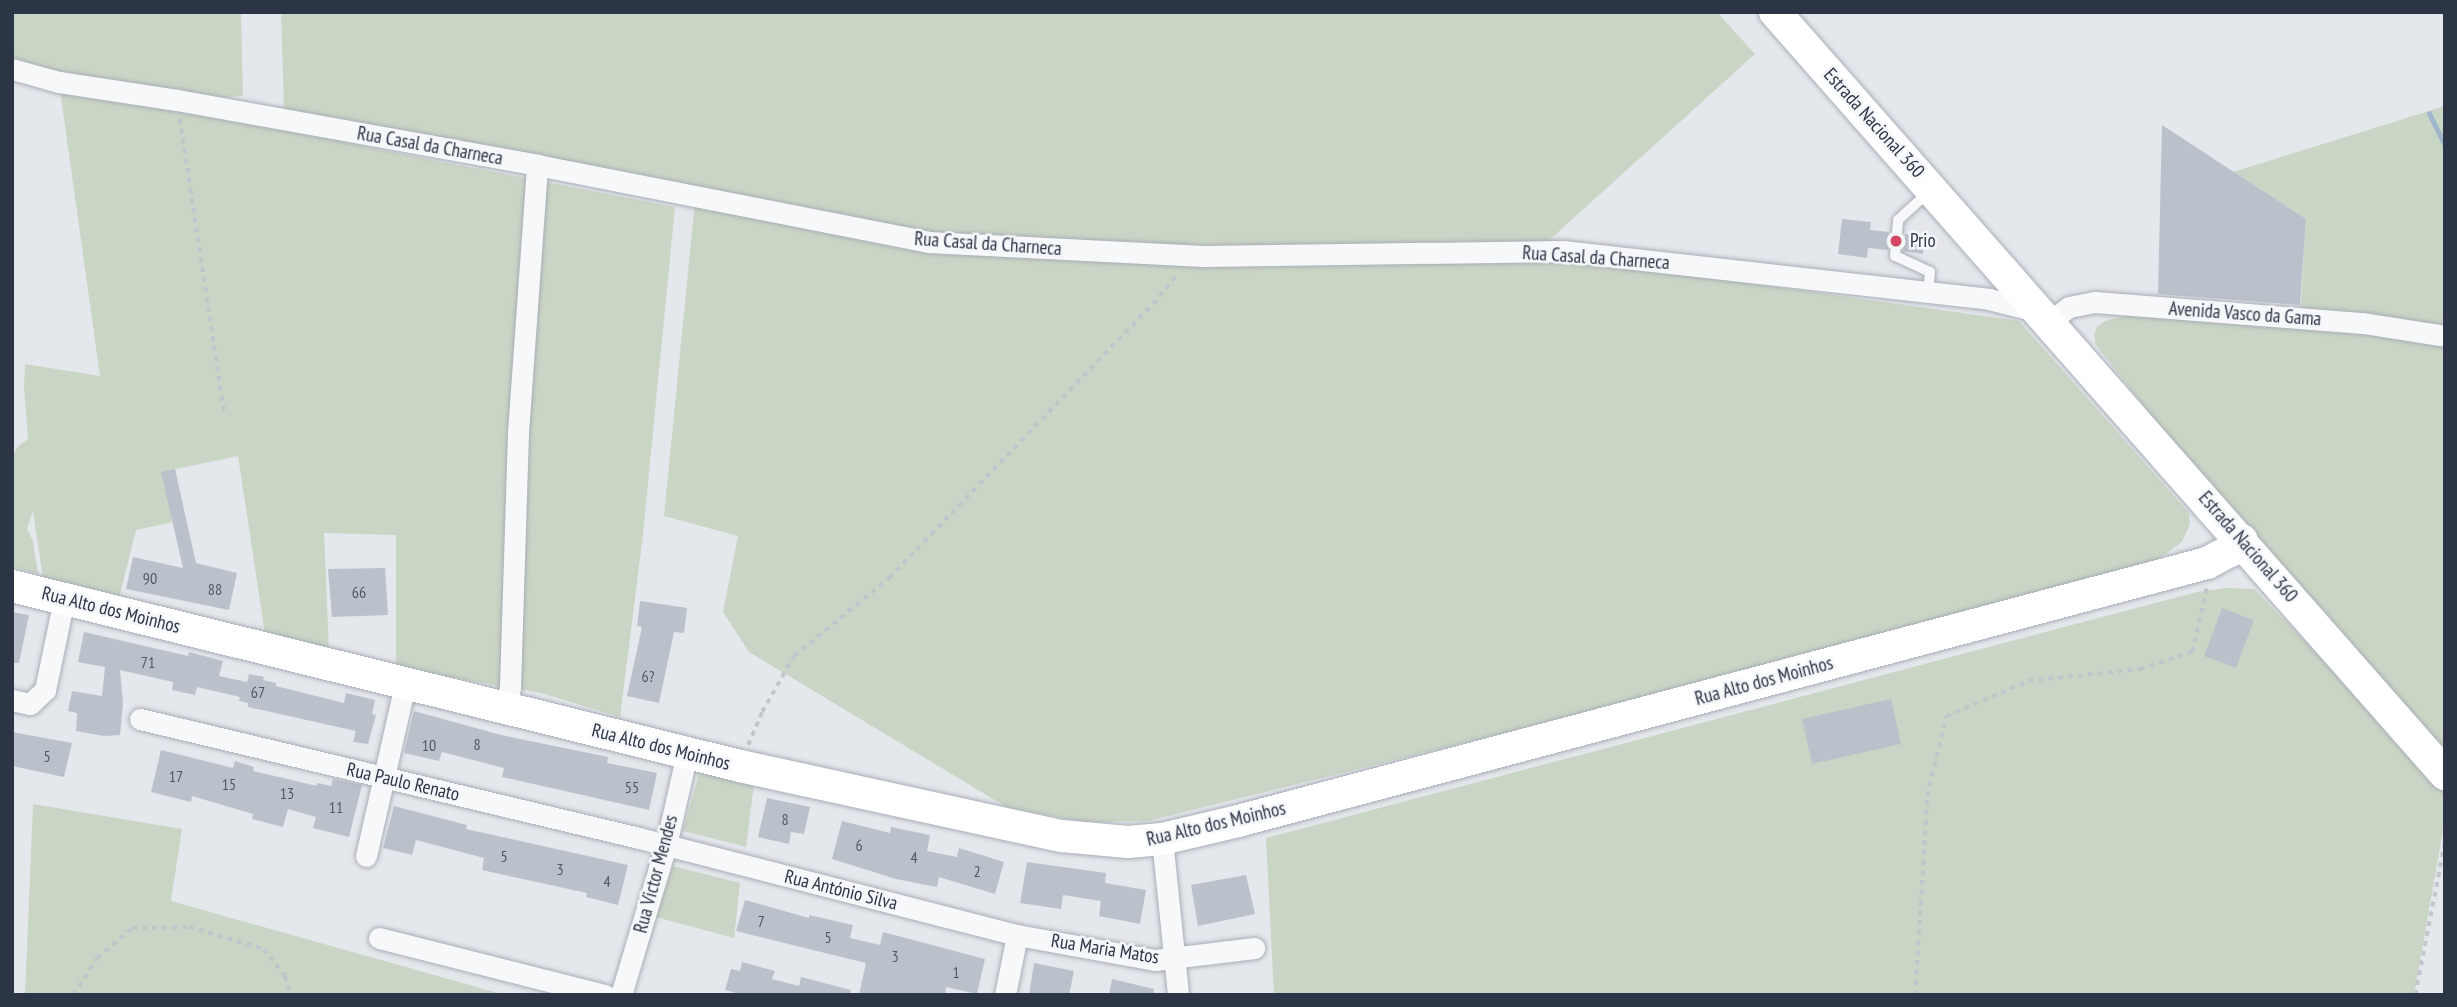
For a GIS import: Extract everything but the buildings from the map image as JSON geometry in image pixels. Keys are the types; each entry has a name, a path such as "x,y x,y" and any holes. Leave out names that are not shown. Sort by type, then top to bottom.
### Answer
{"street":[{"name":"Estrada Nacional 360","path":"1775,12 2445,774"},
{"name":"Rua Casal da Charneca","path":"12,69 59,82 177,100 537,165 928,242 1192,256 1563,251 1782,274 1983,300 2044,317"},
{"path":"506,708 510,687 518,432 537,165"},
{"path":"1983,300 2008,275"},
{"name":"Avenida Vasco da Gama","path":"2044,317 2069,307 2095,302 2363,323 2445,336"},
{"name":"Rua Alto dos Moinhos","path":"12,586 740,766 1062,836 1128,842 1162,839 2207,563 2230,551 2242,540"},
{"path":"12,700 30,704 45,690 64,599"},
{"path":"366,856 405,684"},
{"name":"Rua Paulo Renato","path":"140,719 666,845"},
{"name":"Rua Victor Mendes","path":"621,995 666,845 687,752"},
{"path":"1162,839 1178,995"},
{"name":"Rua António Silva","path":"666,845 1017,934"},
{"path":"1005,995 1017,934"},
{"name":"Rua Maria Matos","path":"1017,934 1155,960 1254,948"},
{"path":"379,938 605,995"}],"lane":[{"path":"1928,294 1930,272 1895,256 1898,220 1932,189"}],"path":[{"path":"177,100 225,415"},
{"path":"740,766 762,712 794,656 889,578 1153,304 1192,256"},
{"path":"1915,995 1927,796 1946,716 2028,681 2140,670 2192,652 2207,591 2207,563"},
{"path":"2415,995 2445,840"},
{"path":"73,995 97,958 132,928 189,927 264,949 285,976 292,995"}],"green space":[{"path":"12,12 241,12 243,96 181,100 380,150 675,207 643,535 620,717 541,693 396,668 396,535 324,533 329,651 265,634 238,456 162,472 173,522 136,530 119,598 43,578 33,511 27,529 33,541 38,574 12,567 12,457 18,446 28,439 25,364 100,376 59,83 12,69"},
{"path":"281,12 1717,12 1755,54 1535,253 2019,321 2189,513 2190,524 2182,542 2157,560 1633,701 1148,821 1086,822 1008,808 749,652 723,612 738,536 664,516 696,191 284,110"},
{"path":"2445,106 2445,756 2257,550 2096,345 2094,335 2097,327 2105,321 2158,307 2300,318 2306,219 2233,172"},
{"path":"2226,588 2254,589 2437,776 2445,788 2445,819 2414,995 1274,995 1266,838 2197,592"},
{"path":"714,773 754,785 746,847 683,831 699,774"},
{"path":"33,804 182,829 171,901 505,995 25,995"},
{"path":"673,866 740,883 734,938 656,917"}],"waterway":[{"path":"2429,113 2445,146"}],"place":[{"name":"Prio","path":"1896,241"}]}
